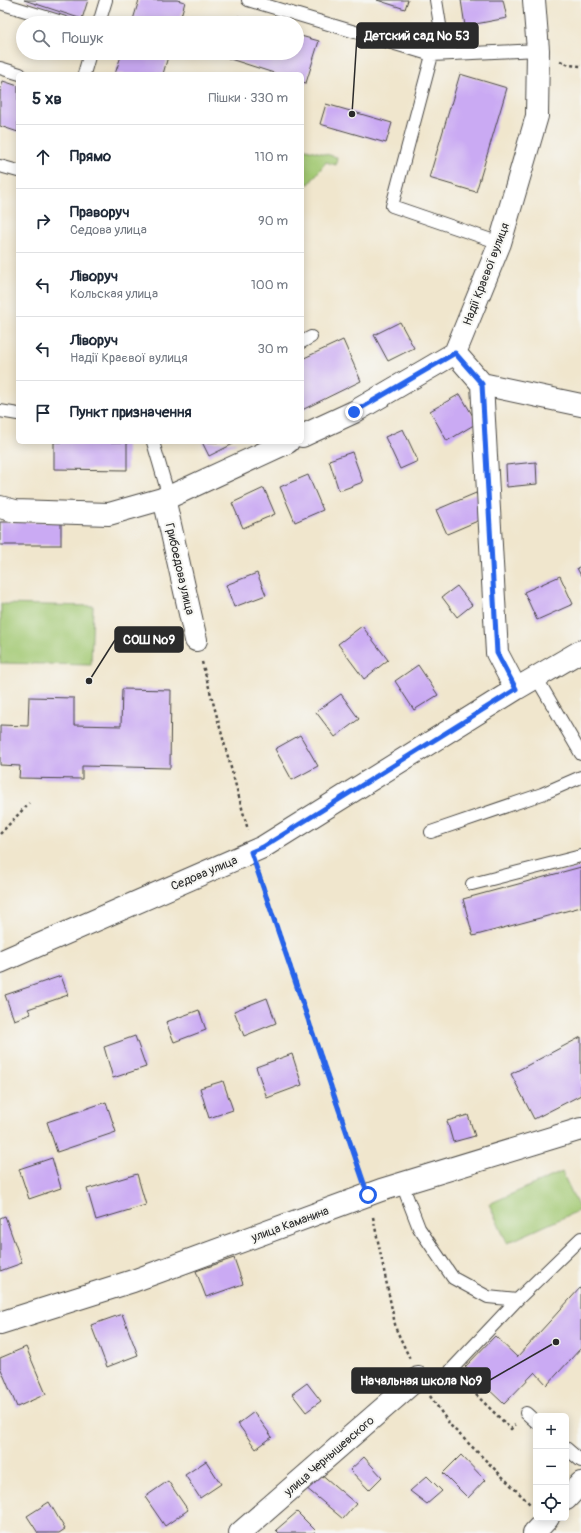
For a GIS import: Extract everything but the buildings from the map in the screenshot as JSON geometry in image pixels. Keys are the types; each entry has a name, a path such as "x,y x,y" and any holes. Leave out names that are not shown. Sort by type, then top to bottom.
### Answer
{"street":[{"name":"Надії Краєвої вулиця","path":"455,353 500,243 537,116 538,50 534,0"},
{"path":"304,435 354,412 455,353 482,384 581,405"},
{"path":"482,384 497,653 516,689"},
{"path":"0,507 15,511 109,514 166,498 284,444"},
{"name":"Грибоедова улица","path":"166,498 196,640"},
{"name":"Седова улица","path":"0,962 263,847 516,689 581,651"},
{"name":"улица Каманина","path":"0,1323 133,1281 368,1195 581,1128"},
{"name":"улица Чернышевского","path":"240,1533 418,1378"},
{"path":"569,1496 581,1483"},
{"path":"534,1533 545,1521"}],"lane":[{"path":"101,16 106,0"},
{"path":"248,0 302,16"},
{"path":"436,0 440,25 392,206 500,243"},
{"path":"0,3 42,16"},
{"path":"304,17 432,55 538,50"},
{"path":"85,72 88,60"},
{"path":"0,68 16,73"},
{"path":"0,166 16,170"},
{"path":"0,411 16,414"},
{"path":"153,444 166,498"},
{"path":"536,677 581,754"},
{"path":"431,832 542,794 581,777"},
{"path":"472,884 581,856"},
{"path":"402,1184 419,1228 453,1278 488,1297 518,1300"},
{"path":"451,1370 518,1300 581,1238"},
{"path":"526,1413 533,1419"},
{"path":"567,1449 581,1461"}],"path":[{"path":"196,640 250,839 251,852 368,1195"},
{"path":"0,834 29,803"},
{"path":"451,1370 511,1429 526,1413"}],"green space":[{"path":"304,149 337,157 336,165 326,162 309,184 304,183"},
{"path":"1,604 93,606 91,665 0,663"},
{"path":"562,1172 580,1210 507,1243 489,1204"}],"place":[{"name":"Детский сад № 53","path":"352,114"},
{"name":"СОШ №9","path":"89,681"},
{"name":"Начальная школа №9","path":"556,1342"}],"route":[{"path":"354,412 455,353 482,384 497,653 516,689 263,847 251,852 368,1195"}]}
